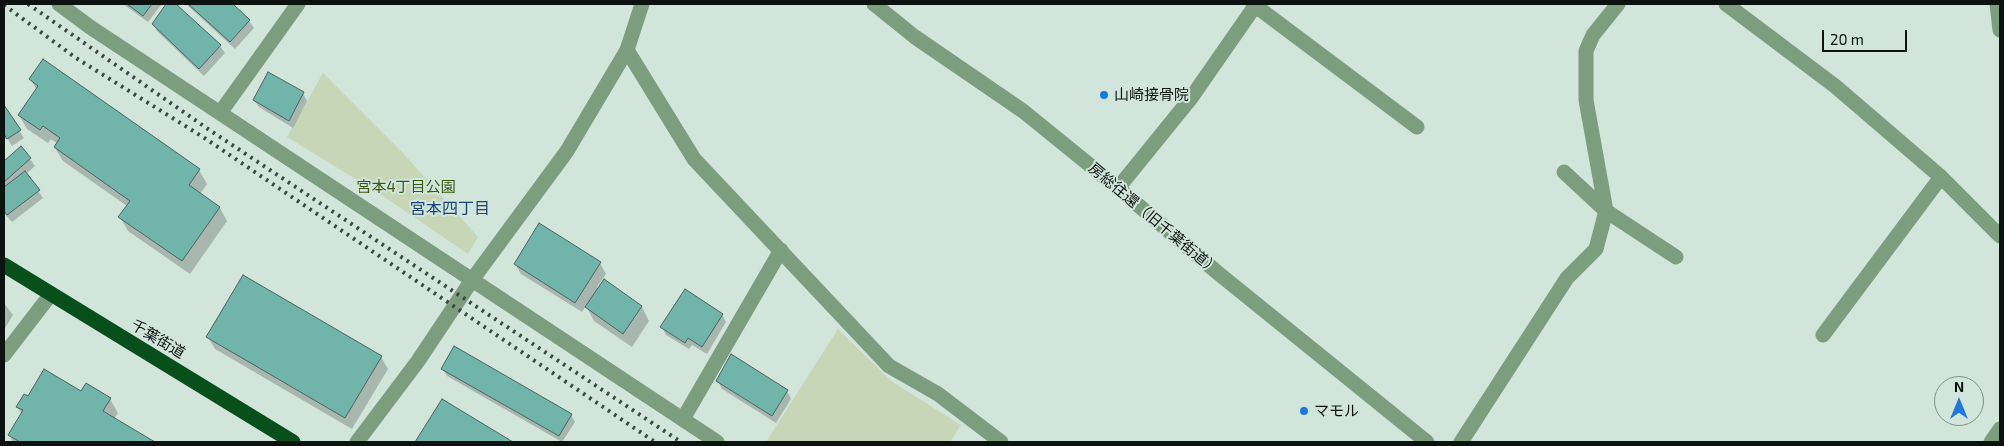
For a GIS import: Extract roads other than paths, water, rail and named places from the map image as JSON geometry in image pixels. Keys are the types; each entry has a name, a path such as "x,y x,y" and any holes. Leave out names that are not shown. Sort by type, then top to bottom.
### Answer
{"highway":[{"name":"千葉街道","path":"4,265 293,442"}],"street":[{"path":"59,4 90,27 717,442"},
{"path":"220,113 298,4"},
{"path":"357,442 418,361 472,280 567,151 627,50 642,4"},
{"name":"房総往還（旧千葉街道）","path":"874,4 915,37 1023,111 1218,273 1427,442"},
{"path":"1460,442 1567,278 1596,249 1606,211 1586,100 1586,51 1593,35 1618,4"},
{"path":"1726,4 1743,9 1835,86 1941,177 2000,236"},
{"path":"1997,4 2000,30"},
{"path":"1118,188 1191,98 1254,5 1417,127"},
{"path":"627,50 694,159 889,366 938,394 1002,442"},
{"path":"1564,172 1606,211 1676,257"},
{"path":"1823,335 1941,177"},
{"path":"683,419 781,250"},
{"path":"4,355 51,294"},
{"path":"1992,442 2000,430"}],"railway":[{"path":"28,4 208,129 681,442"},
{"path":"4,5 76,58 203,137 655,442"}],"place":[{"name":"山崎接骨院","path":"1104,95"},
{"name":"マモル","path":"1304,411"}],"district":[{"name":"宮本四丁目","path":"450,209"}],"park label":[{"name":"宮本4丁目公園","path":"406,187"}]}
